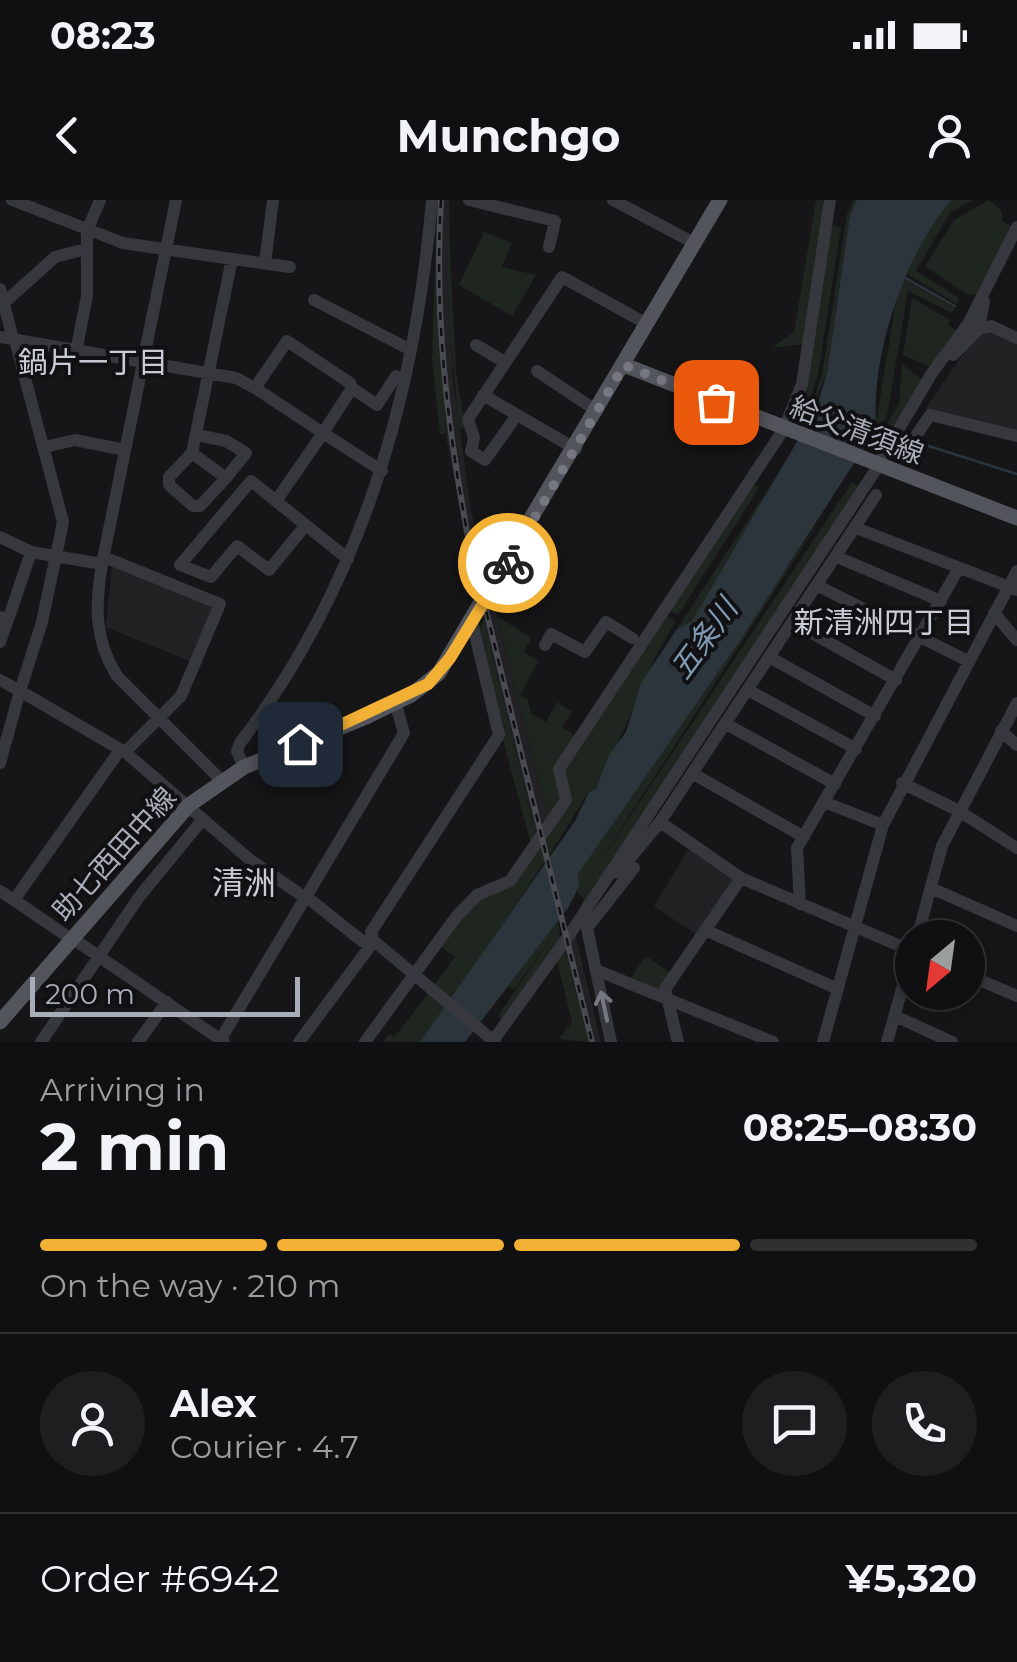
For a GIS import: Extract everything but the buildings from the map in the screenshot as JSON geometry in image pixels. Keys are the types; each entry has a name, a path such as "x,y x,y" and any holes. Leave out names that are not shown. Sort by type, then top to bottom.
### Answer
{"main road":[{"name":"助七西田中線","path":"0,1022 189,805 221,780 395,702 440,672 576,449 720,200"},
{"name":"給父清須線","path":"624,365 1017,518"}],"street":[{"path":"77,348 87,296 87,230 100,200"},
{"path":"176,200 103,560 96,618 106,658 117,676 221,780"},
{"path":"264,263 273,200"},
{"path":"244,768 238,751 240,743 301,656 348,559 382,471 410,349 432,200"},
{"path":"469,200 512,205 555,221 548,247"},
{"path":"615,200 618,206 694,243"},
{"path":"21,202 123,244 290,267"},
{"path":"365,1042 419,976 470,901 510,881 566,800 560,769 786,430 802,384 829,203"},
{"path":"472,622 498,736 371,932 374,941 492,1040 600,887 877,464 986,290 1017,228"},
{"path":"996,267 1017,248"},
{"path":"0,763 58,556 63,522 45,447 9,339 2,296 55,256 86,249"},
{"path":"197,435 226,440 246,454 200,506 193,506 169,484 169,477 192,453 232,259"},
{"path":"517,415 485,460 470,449 474,438 468,419 562,277 647,324"},
{"path":"979,329 986,290"},
{"path":"314,300 410,349"},
{"path":"932,373 979,329 991,326 1017,338"},
{"path":"9,339 77,348 244,381 382,471"},
{"path":"255,388 287,341 377,405 396,376 404,380"},
{"path":"476,344 503,361"},
{"path":"537,372 597,412"},
{"path":"276,501 352,388"},
{"path":"483,395 576,449"},
{"path":"907,449 930,415 1017,436"},
{"path":"45,447 75,440 125,450"},
{"path":"192,453 226,478"},
{"path":"212,577 180,565 183,557 251,481 348,559"},
{"path":"600,887 644,844 660,822 794,624 876,494"},
{"path":"199,595 238,546 268,570 306,526"},
{"path":"856,528 1013,588"},
{"path":"0,537 31,552 103,560 220,604 181,696 122,751 14,900"},
{"path":"0,642 4,619 31,552"},
{"path":"838,556 941,601"},
{"path":"800,904 797,848 960,568"},
{"path":"823,1042 883,825 994,613 1013,588 1017,572"},
{"path":"818,586 968,661"},
{"path":"994,613 1017,640"},
{"path":"545,646 551,634 585,652 606,622 632,638 650,634"},
{"path":"794,624 896,680"},
{"path":"623,674 622,662 632,638"},
{"path":"771,658 875,716"},
{"path":"0,680 122,751 203,819 362,941 374,941"},
{"path":"748,690 856,749"},
{"path":"0,891 221,1041 404,734 395,702"},
{"path":"922,920 959,811 1017,702"},
{"path":"726,724 835,784"},
{"path":"1001,731 1017,746"},
{"path":"692,774 804,836"},
{"path":"902,784 959,811 1017,848"},
{"path":"824,802 883,825"},
{"path":"40,1042 146,888 203,819"},
{"path":"660,822 741,878 895,945"},
{"path":"611,1042 588,928 606,898 646,855 644,844"},
{"path":"678,1042 665,989 741,878"},
{"path":"931,888 1017,926"},
{"path":"705,930 838,989"},
{"path":"299,1042 374,941"},
{"path":"596,970 765,1041"},
{"path":"985,982 1017,996"},
{"path":"0,996 14,1006"},
{"path":"138,1042 167,1002"},
{"path":"887,1042 896,1010"},
{"path":"894,1016 952,1042"}],"shaded area":[{"path":"437,200 445,434 440,434 432,361"},
{"path":"439,200 449,200 453,380 471,510 488,577 477,593 446,436 440,378"},
{"path":"816,200 823,200 825,208 805,344 772,348 794,332"},
{"path":"854,200 827,373 807,420 822,374 847,214"},
{"path":"951,200 972,200 950,213 916,271 959,298 957,304 907,274 930,226"},
{"path":"989,200 1002,211 1002,221 1013,227 976,294 968,295 925,266 954,220"},
{"path":"448,211 456,370 465,427 459,431 448,300"},
{"path":"829,225 841,227 818,374 807,412 797,408"},
{"path":"484,232 512,243 502,267 536,275 512,316 459,285"},
{"path":"904,278 955,308 952,313 908,291 887,416 874,437 868,437 876,423 898,289"},
{"path":"912,298 950,320 948,325 956,330 931,367 903,355"},
{"path":"991,328 1017,340 1017,432 925,409 971,343"},
{"path":"902,364 923,381 876,453 870,450 899,404"},
{"path":"783,466 692,621 677,629"},
{"path":"852,482 861,488 572,926 584,899 577,892 578,874 832,502 592,874"},
{"path":"751,484 759,488 678,615 669,610"},
{"path":"112,565 217,605 192,662 106,627"},
{"path":"493,601 548,818 536,836 484,620"},
{"path":"665,615 676,621 595,790 588,792 452,999 434,985 455,957 441,947 470,905 512,884 570,801 564,770"},
{"path":"497,616 531,638 524,652 538,661 520,696 528,699 531,713 546,722 557,702 572,712 562,727 575,736 555,767 561,800 548,818"},
{"path":"484,620 536,836 531,844 501,733 506,726 500,724 480,627"},
{"path":"690,847 734,877 698,936 654,906"},
{"path":"558,921 561,941 504,1020 498,1016 553,935 514,990 508,987 465,1042"},
{"path":"575,933 601,1042 589,1042 564,947"},
{"path":"564,947 589,1042 558,1039 572,1022 556,957"},
{"path":"646,956 672,974 661,990 630,979"},
{"path":"430,991 447,1005 420,1042 383,1042 388,1035 395,1036"}],"water":[{"name":"五条川","path":"857,200 951,200 919,248 895,305 880,365 876,423 867,443 739,642 578,874 579,887 568,908 465,1042 420,1042 575,821 589,792 596,789 609,755 626,732 641,683 677,629 692,621 816,409 827,373 850,215"}],"waterway":[{"path":"904,277 955,306"},
{"path":"919,443 1017,474"}],"railway":[{"path":"441,200 439,285 444,369 468,537 592,1042"}],"way so far":[{"path":"508,563 624,365 716,402"}],"district":[{"name":"鍋片一丁目","path":"93,363"},
{"name":"新清洲四丁目","path":"884,623"},
{"name":"清洲","path":"244,883"}],"route":[{"path":"300,744 366,717 428,684 450,658 508,563"}]}
